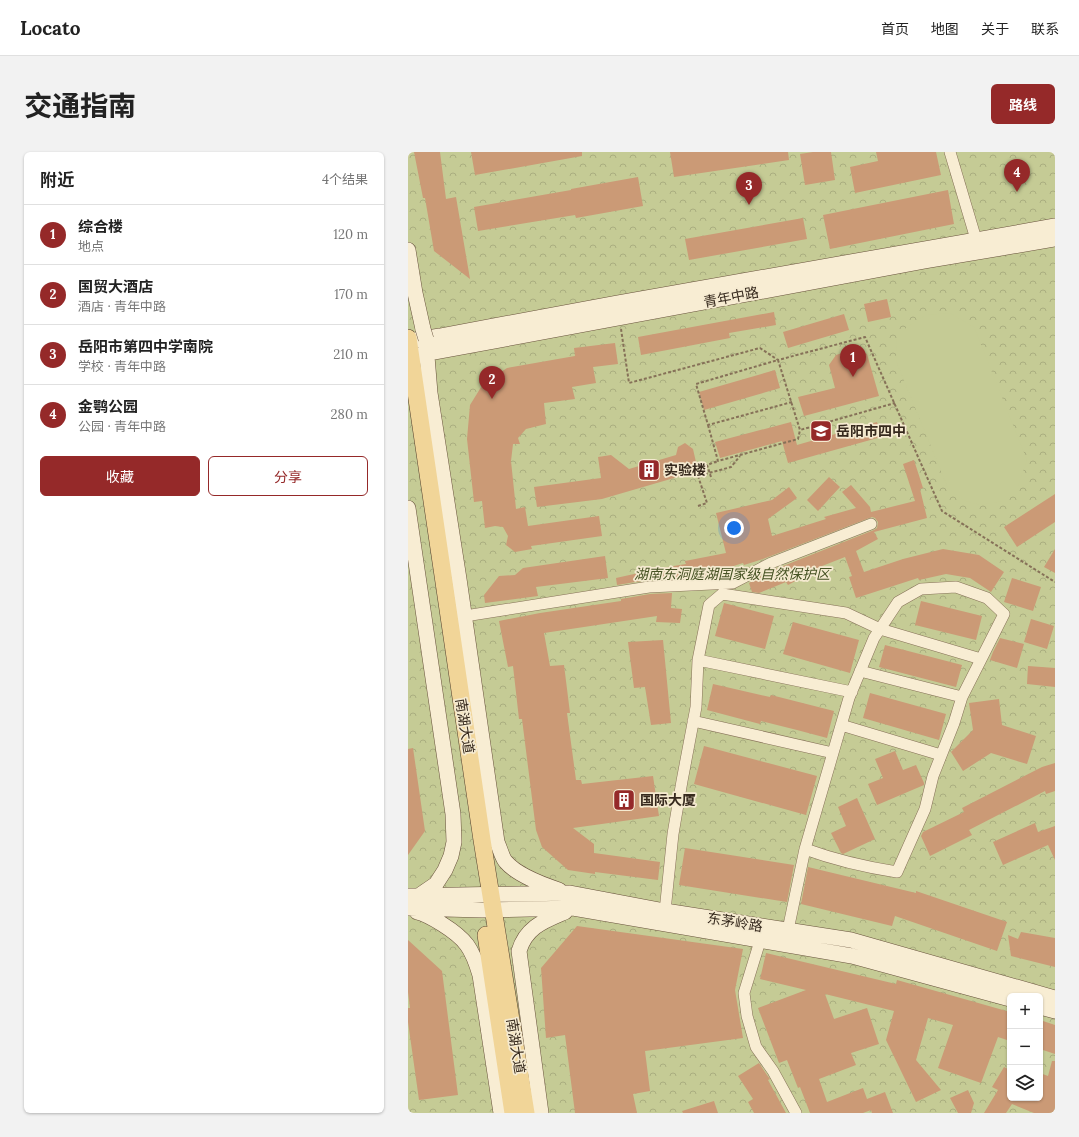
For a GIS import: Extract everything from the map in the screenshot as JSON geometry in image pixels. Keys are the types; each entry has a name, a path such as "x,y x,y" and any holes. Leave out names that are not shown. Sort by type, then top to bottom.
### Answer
{"main road":[{"name":"青年中路","path":"409,347 426,341 620,318 978,246 1055,226"},
{"name":"青年中路","path":"409,347 440,336 617,303 978,246 1055,239"},
{"path":"408,250 415,293 426,341 430,393 465,616 497,842 506,862 524,875 545,886 570,893"},
{"name":"南湖大道","path":"409,347 487,902 513,1113"},
{"name":"南湖大道","path":"408,415 487,902 526,1113"},
{"path":"408,508 453,814 454,842 451,856 445,870 436,884 414,895"},
{"name":"东茅岭路","path":"408,909 570,893 665,911 851,940 1055,998"},
{"name":"东茅岭路","path":"414,895 573,908 852,956 1007,998"},
{"path":"541,1113 519,951 522,941 530,930 544,920 573,908"},
{"path":"408,909 427,915 456,932 467,943 474,956 480,975 501,1113"},
{"path":"1043,1008 1055,1011"}],"street":[{"path":"950,152 978,246"},
{"path":"465,616 649,587 734,584 771,563 871,524"},
{"path":"788,930 805,849 841,725 852,692 874,638 898,602 921,589 956,587 987,598 1004,614 962,697 954,723 933,776 925,809 897,872 871,868 828,858 805,849"},
{"path":"665,911 675,826 696,707 698,660 709,605 722,594 846,613 880,629 981,659"},
{"path":"698,660 852,692"},
{"path":"860,671 962,697"},
{"path":"693,721 833,753"},
{"path":"841,725 941,755"},
{"path":"760,940 744,993 747,1016 756,1047 773,1071 796,1113"}],"path":[{"path":"620,318 629,383 760,348 778,360 800,430 798,439 707,465 711,478"},
{"path":"718,461 696,384 778,360 866,337 942,511 1055,582"},
{"path":"708,426 792,402"},
{"path":"800,430 895,403"},
{"path":"698,506 707,503 698,476 731,467 741,455"}],"green space":[{"name":"湖南东洞庭湖国家级自然保护区","path":"408,152 1055,152 1055,1113 408,1113"},
{"path":"950,313 974,327 1027,460 1018,486 1003,501 980,505 963,500 948,488 896,361 897,337 907,327 926,315"}],"building":[{"path":"414,152 440,152 446,199 456,197 470,279 434,251 425,198 423,198"},
{"path":"471,152 582,152 582,156 475,175"},
{"path":"670,152 788,152 789,160 674,177"},
{"path":"831,152 835,180 805,185 800,154"},
{"path":"876,152 936,152 941,175 855,193 850,167 878,161"},
{"path":"638,177 643,206 576,218 575,215 478,231 474,207"},
{"path":"948,190 954,224 830,249 823,215"},
{"path":"803,218 807,239 689,260 685,239"},
{"path":"887,299 891,317 868,322 864,304"},
{"path":"774,312 776,325 729,333 730,338 641,355 638,337"},
{"path":"844,314 849,330 788,348 783,332"},
{"path":"615,343 618,364 593,367 596,383 572,387 575,399 544,403 546,424 526,429 518,438 520,444 513,444 511,461 516,509 525,507 528,526 599,516 602,536 531,546 532,549 515,552 506,545 508,536 503,527 495,526 485,528 482,501 474,502 467,439 470,405 483,384 507,368 575,356 574,348"},
{"path":"857,348 867,354 879,396 804,416 798,397 835,388 829,365 836,355"},
{"path":"775,370 780,388 704,410 699,392"},
{"path":"791,422 797,445 877,422 881,437 788,463 782,441 720,458 715,442"},
{"name":"实验楼","path":"685,443 693,449 698,471 602,499 537,507 534,487 601,478 598,457 611,455 629,469 676,455 678,447"},
{"path":"914,460 923,488 920,489 927,518 874,532 878,539 856,551 864,572 903,559 943,549 979,555 1004,572 991,592 970,578 946,574 919,580 918,578 856,598 849,577 852,576 845,557 817,568 818,569 788,585 786,582 759,593 752,592 749,583 768,572 874,530 877,528 878,522 872,517 763,559 744,565 743,563 715,572 715,575 648,580 617,585 616,578 643,571 686,564 685,561 726,553 716,513 772,500 789,487 797,498 768,519 772,536 826,519 824,517 856,508 842,492 851,485 870,507 871,512 915,501 903,464"},
{"path":"829,477 840,487 818,511 807,500"},
{"path":"1055,494 1055,522 1017,547 1004,527"},
{"path":"1055,549 1055,573 1044,567"},
{"path":"605,556 608,578 536,587 538,596 485,603 484,595 499,576 515,575 523,568"},
{"path":"1012,578 1041,587 1033,611 1004,602"},
{"path":"672,593 671,608 682,609 680,623 656,622 657,616 544,633 550,666 564,665 570,713 567,713 576,780 581,780 582,784 653,776 659,816 573,828 594,844 594,853 660,862 658,880 568,870 542,847 536,830 522,719 519,719 513,666 508,667 499,621 540,613 621,601 621,599 650,594"},
{"path":"921,601 982,616 976,640 915,625"},
{"path":"724,603 774,616 765,649 715,636"},
{"path":"1031,619 1054,626 1047,649 1024,642"},
{"path":"793,622 859,640 850,673 783,654"},
{"path":"1000,638 1024,644 1017,668 990,660"},
{"path":"663,640 671,723 651,725 645,687 634,688 628,642"},
{"path":"885,645 962,665 956,687 879,667"},
{"path":"1028,666 1055,668 1055,687 1027,684"},
{"path":"713,684 770,697 771,695 834,711 827,738 761,721 760,724 707,710"},
{"path":"870,693 946,714 939,740 863,718"},
{"path":"999,699 1002,725 1036,736 1027,764 991,753 963,771 951,752 973,730 969,703"},
{"path":"704,746 817,776 806,815 694,784"},
{"path":"413,748 425,831 408,855 408,749"},
{"path":"895,751 903,770 916,765 924,785 877,805 868,784 883,778 875,759"},
{"path":"1055,763 1055,791 1046,794 1045,791 969,830 972,835 930,856 921,836 923,832 964,812 962,808 1042,767"},
{"path":"857,798 875,839 843,854 841,853 831,833 846,826 838,807"},
{"path":"1035,823 1038,832 1055,826 1055,860 1048,845 1003,865 993,842"},
{"path":"685,848 794,865 787,902 679,885"},
{"path":"808,867 916,893 916,891 1007,922 997,951 895,916 892,926 801,904"},
{"path":"577,926 743,949 735,990 743,1038 645,1051 650,1091 633,1094 637,1113 575,1113 565,1035 546,1038 541,968"},
{"path":"1021,932 1055,938 1055,967 1011,956 1008,935 1018,939"},
{"path":"408,940 442,971 458,1095 419,1100 408,1022 408,1008 410,1008 408,992"},
{"path":"766,953 896,984 897,980 1007,1011 1007,1040 998,1037 981,1083 938,1068 953,1025 928,1018 916,1060 941,1090 916,1102 886,1040 894,1011 825,994 834,1019 867,1008 879,1044 851,1053 856,1065 819,1079 827,1102 863,1088 867,1099 885,1092 893,1113 872,1113 871,1110 863,1113 810,1113 787,1060 779,1063 758,1008 806,990 760,979"},
{"path":"1043,1021 1055,1025 1055,1054 1043,1050"},
{"path":"1052,1061 1055,1061 1055,1113 1034,1113 1012,1104 1006,1113 984,1113 998,1090 992,1087 1004,1067 1007,1068 1007,1101 1043,1101 1043,1074 1048,1076"},
{"path":"759,1063 770,1079 768,1080 786,1113 754,1113 748,1102 753,1099 738,1076"},
{"path":"968,1090 974,1103 971,1113 958,1113 950,1098"},
{"path":"714,1101 718,1113 683,1113 682,1111"}],"place":[{"name":"金鹗公园","path":"1017,192"},
{"name":"岳阳市第四中学南院","path":"749,205"},
{"name":"综合楼","path":"853,377"},
{"name":"国贸大酒店","path":"492,399"},
{"name":"岳阳市四中","path":"821,431"},
{"name":"实验楼","path":"649,470"},
{"name":"国际大厦","path":"624,800"}]}
